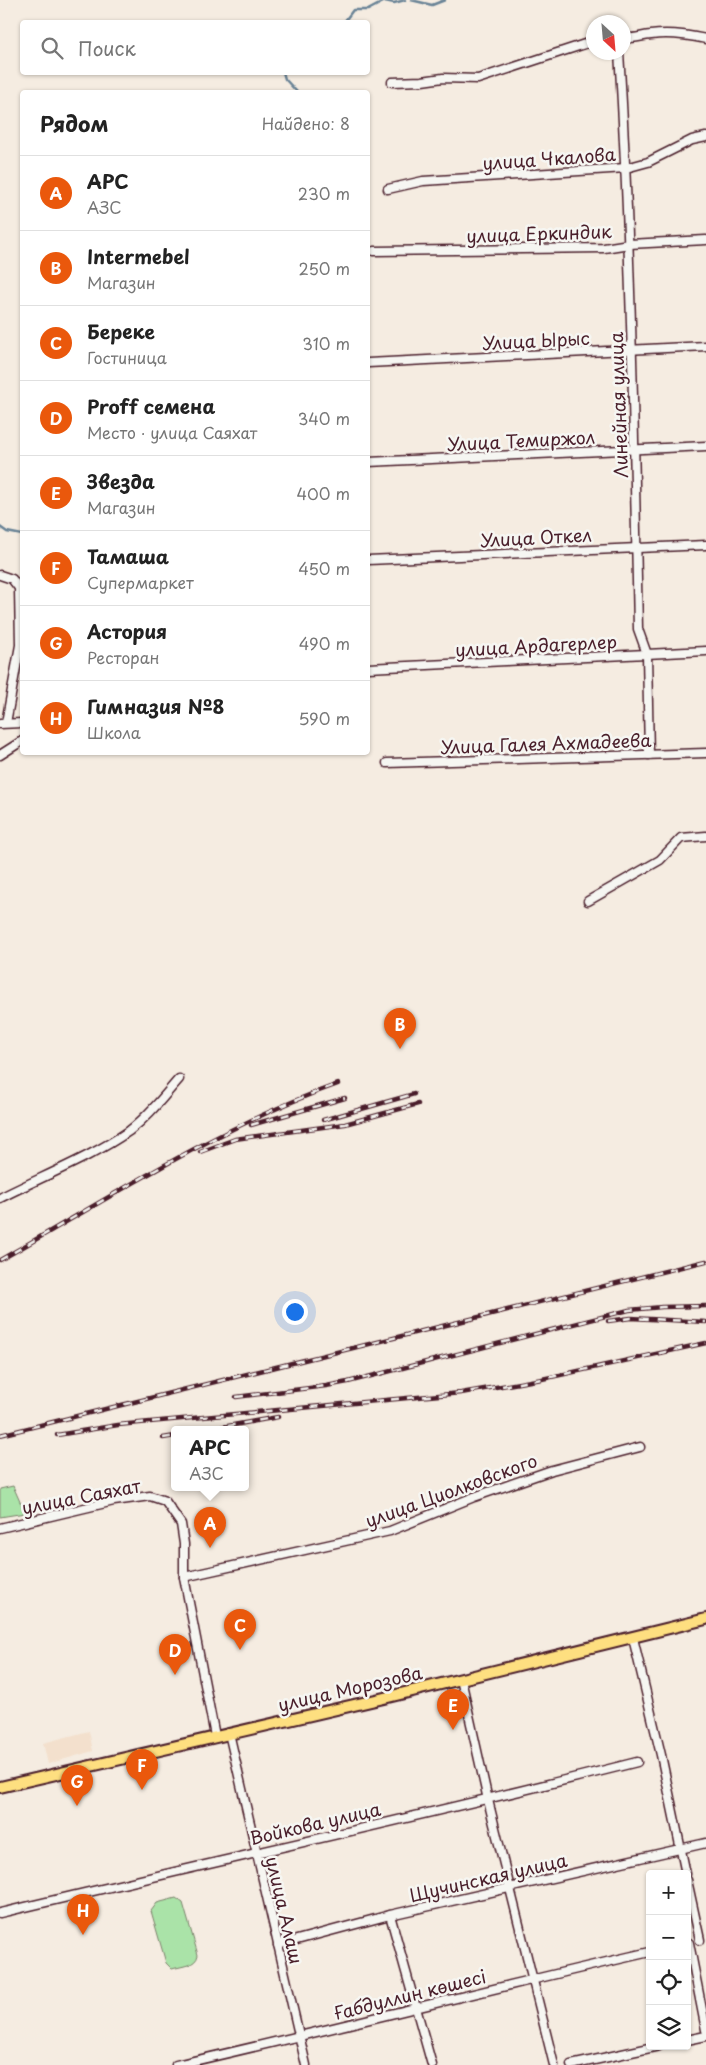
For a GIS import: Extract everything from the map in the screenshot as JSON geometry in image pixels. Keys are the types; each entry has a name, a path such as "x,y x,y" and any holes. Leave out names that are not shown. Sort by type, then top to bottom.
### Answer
{"main road":[{"name":"улица Морозова","path":"0,1787 461,1679 706,1619"}],"street":[{"path":"631,39 652,35 681,34 706,39"},
{"path":"392,82 422,82 443,78 478,79 586,44"},
{"name":"Линейная улица","path":"619,60 626,168 632,350 638,629 646,654 649,755"},
{"name":"улица Чкалова","path":"388,189 424,181 626,168 648,162 692,140 706,137"},
{"name":"улица Еркиндик","path":"374,251 604,248 628,244 706,240"},
{"name":"Улица Ырыс","path":"370,363 706,346"},
{"name":"Улица Темиржол","path":"370,462 706,446"},
{"name":"Улица Откел","path":"370,560 706,545"},
{"path":"0,575 12,579 18,588 20,645 3,723 20,723"},
{"name":"улица Ардагерлер","path":"370,668 706,652"},
{"path":"0,755 20,742"},
{"name":"Улица Галея Ахмадеева","path":"387,763 706,754"},
{"path":"588,901 660,860 681,838 706,836"},
{"path":"0,1198 103,1148 130,1130 156,1108 180,1079"},
{"name":"улица Циолковского","path":"184,1577 390,1531 474,1497 552,1470 640,1447"},
{"name":"улица Саяхат","path":"0,1528 114,1501 150,1496 165,1501 181,1524 184,1544 184,1577 215,1736"},
{"path":"633,1638 661,1755 685,1870"},
{"path":"461,1679 488,1800 554,2065"},
{"name":"улица Алаш","path":"229,1733 306,2065"},
{"name":"Войкова улица","path":"0,1913 256,1852 488,1800 636,1762"},
{"name":"Щучинская улица","path":"278,1945 390,1915 706,1843"},
{"path":"691,1895 703,1939"},
{"path":"390,1915 432,2065"},
{"name":"Ғабдуллин көшесі","path":"182,2064 646,1953"},
{"path":"691,1958 706,2030"},
{"path":"691,2039 706,2036"},
{"path":"571,2065 646,2049"}],"shaded area":[{"path":"89,1731 93,1751 48,1764 43,1743"}],"green space":[{"path":"13,1486 25,1513 0,1517 0,1489"},
{"path":"176,1898 183,1903 198,1955 197,1959 192,1963 172,1969 166,1963 151,1911 157,1903"}],"waterway":[{"path":"346,20 353,10 368,10 385,1 394,3 405,0"},
{"path":"411,0 432,5 445,0"},
{"path":"284,75 295,90"},
{"path":"0,527 7,532 20,535"}],"railway":[{"path":"0,1260 166,1164 250,1120 338,1084"},
{"path":"323,1120 414,1094"},
{"path":"251,1125 345,1098"},
{"path":"200,1152 235,1139 345,1124 418,1104"},
{"path":"0,1435 706,1261"},
{"path":"236,1397 348,1382 629,1310 706,1306"},
{"path":"608,1321 631,1318 706,1322"},
{"path":"57,1435 118,1425 461,1393 542,1379 706,1343"},
{"path":"228,1426 278,1417"},
{"path":"163,1438 171,1437"}],"place":[{"name":"Intermebel","path":"400,1049"},
{"name":"АРС","path":"210,1548"},
{"name":"Береке","path":"240,1650"},
{"name":"Proff семена","path":"175,1675"},
{"name":"Звезда","path":"453,1730"},
{"name":"Тамаша","path":"142,1790"},
{"name":"Астория","path":"77,1806"},
{"name":"Гимназия №8","path":"83,1935"}]}
